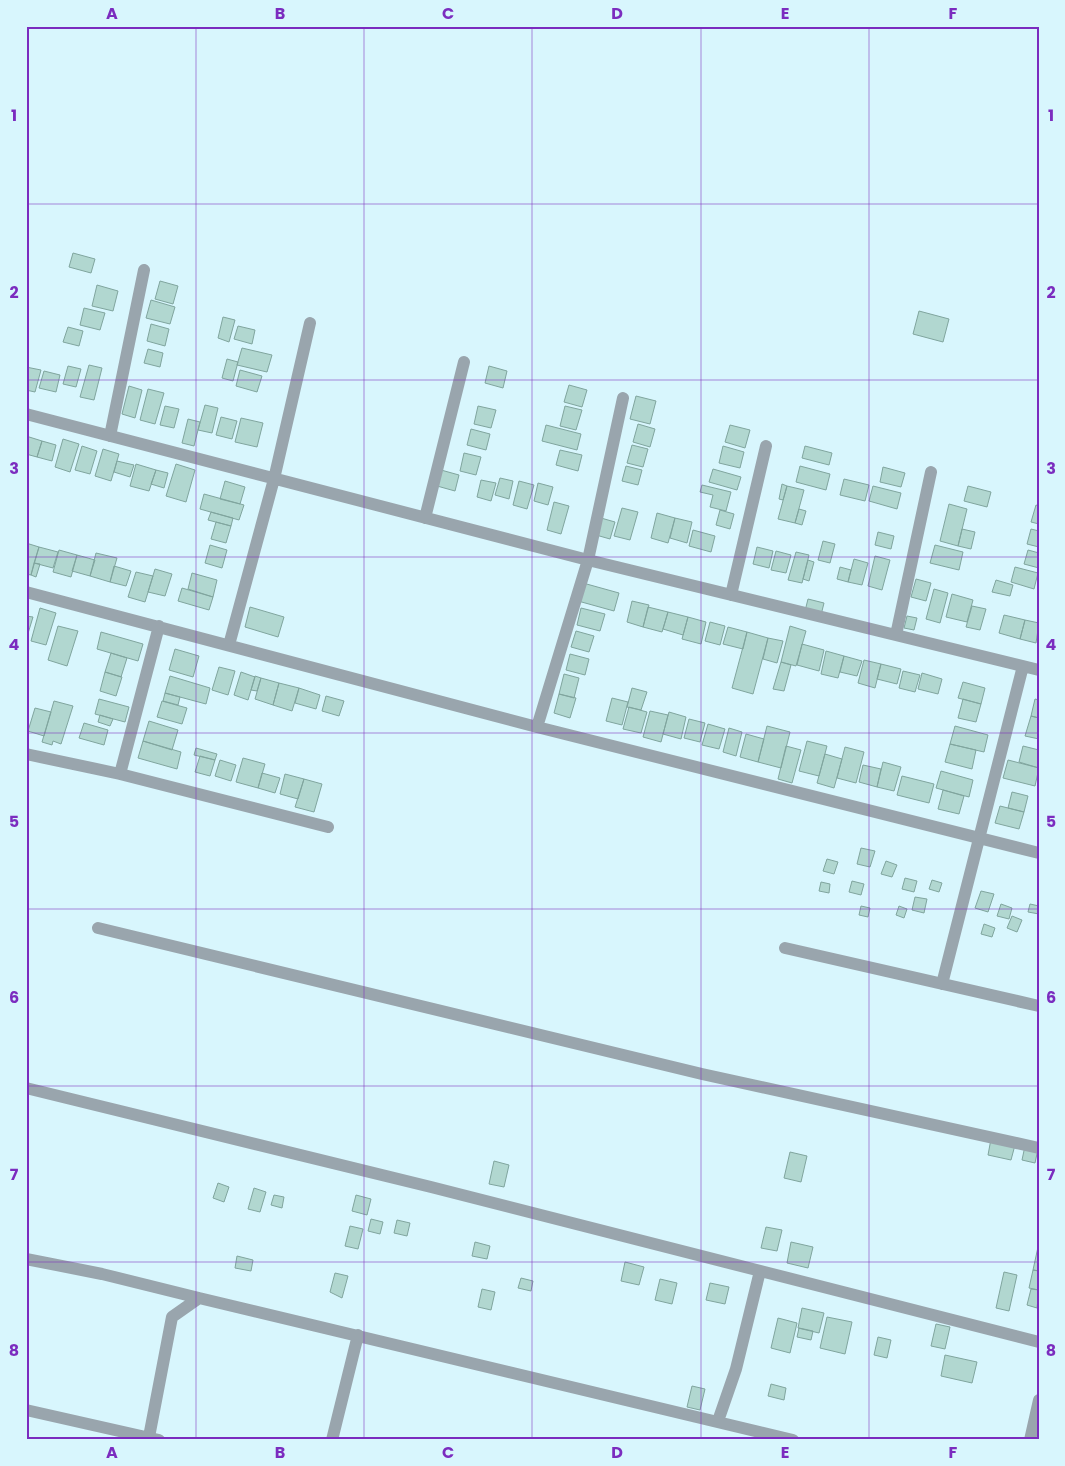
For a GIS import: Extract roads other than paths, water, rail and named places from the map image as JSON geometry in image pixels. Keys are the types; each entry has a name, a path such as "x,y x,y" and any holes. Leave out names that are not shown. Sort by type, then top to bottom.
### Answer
{"street":[{"path":"110,436 144,270"},
{"path":"229,645 274,479 310,323"},
{"path":"425,518 464,362"},
{"path":"537,727 588,560 623,398"},
{"path":"26,414 588,560 1039,670"},
{"path":"731,595 766,446"},
{"path":"896,635 931,472"},
{"path":"26,592 537,727 1039,853"},
{"path":"120,774 159,626"},
{"path":"942,984 1023,666"},
{"path":"26,754 120,774 328,827"},
{"path":"98,928 664,1065 1039,1148"},
{"path":"786,948 1039,1006"},
{"path":"26,1088 1038,1340"},
{"path":"26,1259 102,1274 794,1440"},
{"path":"718,1422 736,1369 760,1271"},
{"path":"26,1410 154,1439 172,1317 199,1298"},
{"path":"332,1440 358,1335"},
{"path":"1030,1440 1039,1400"}]}
